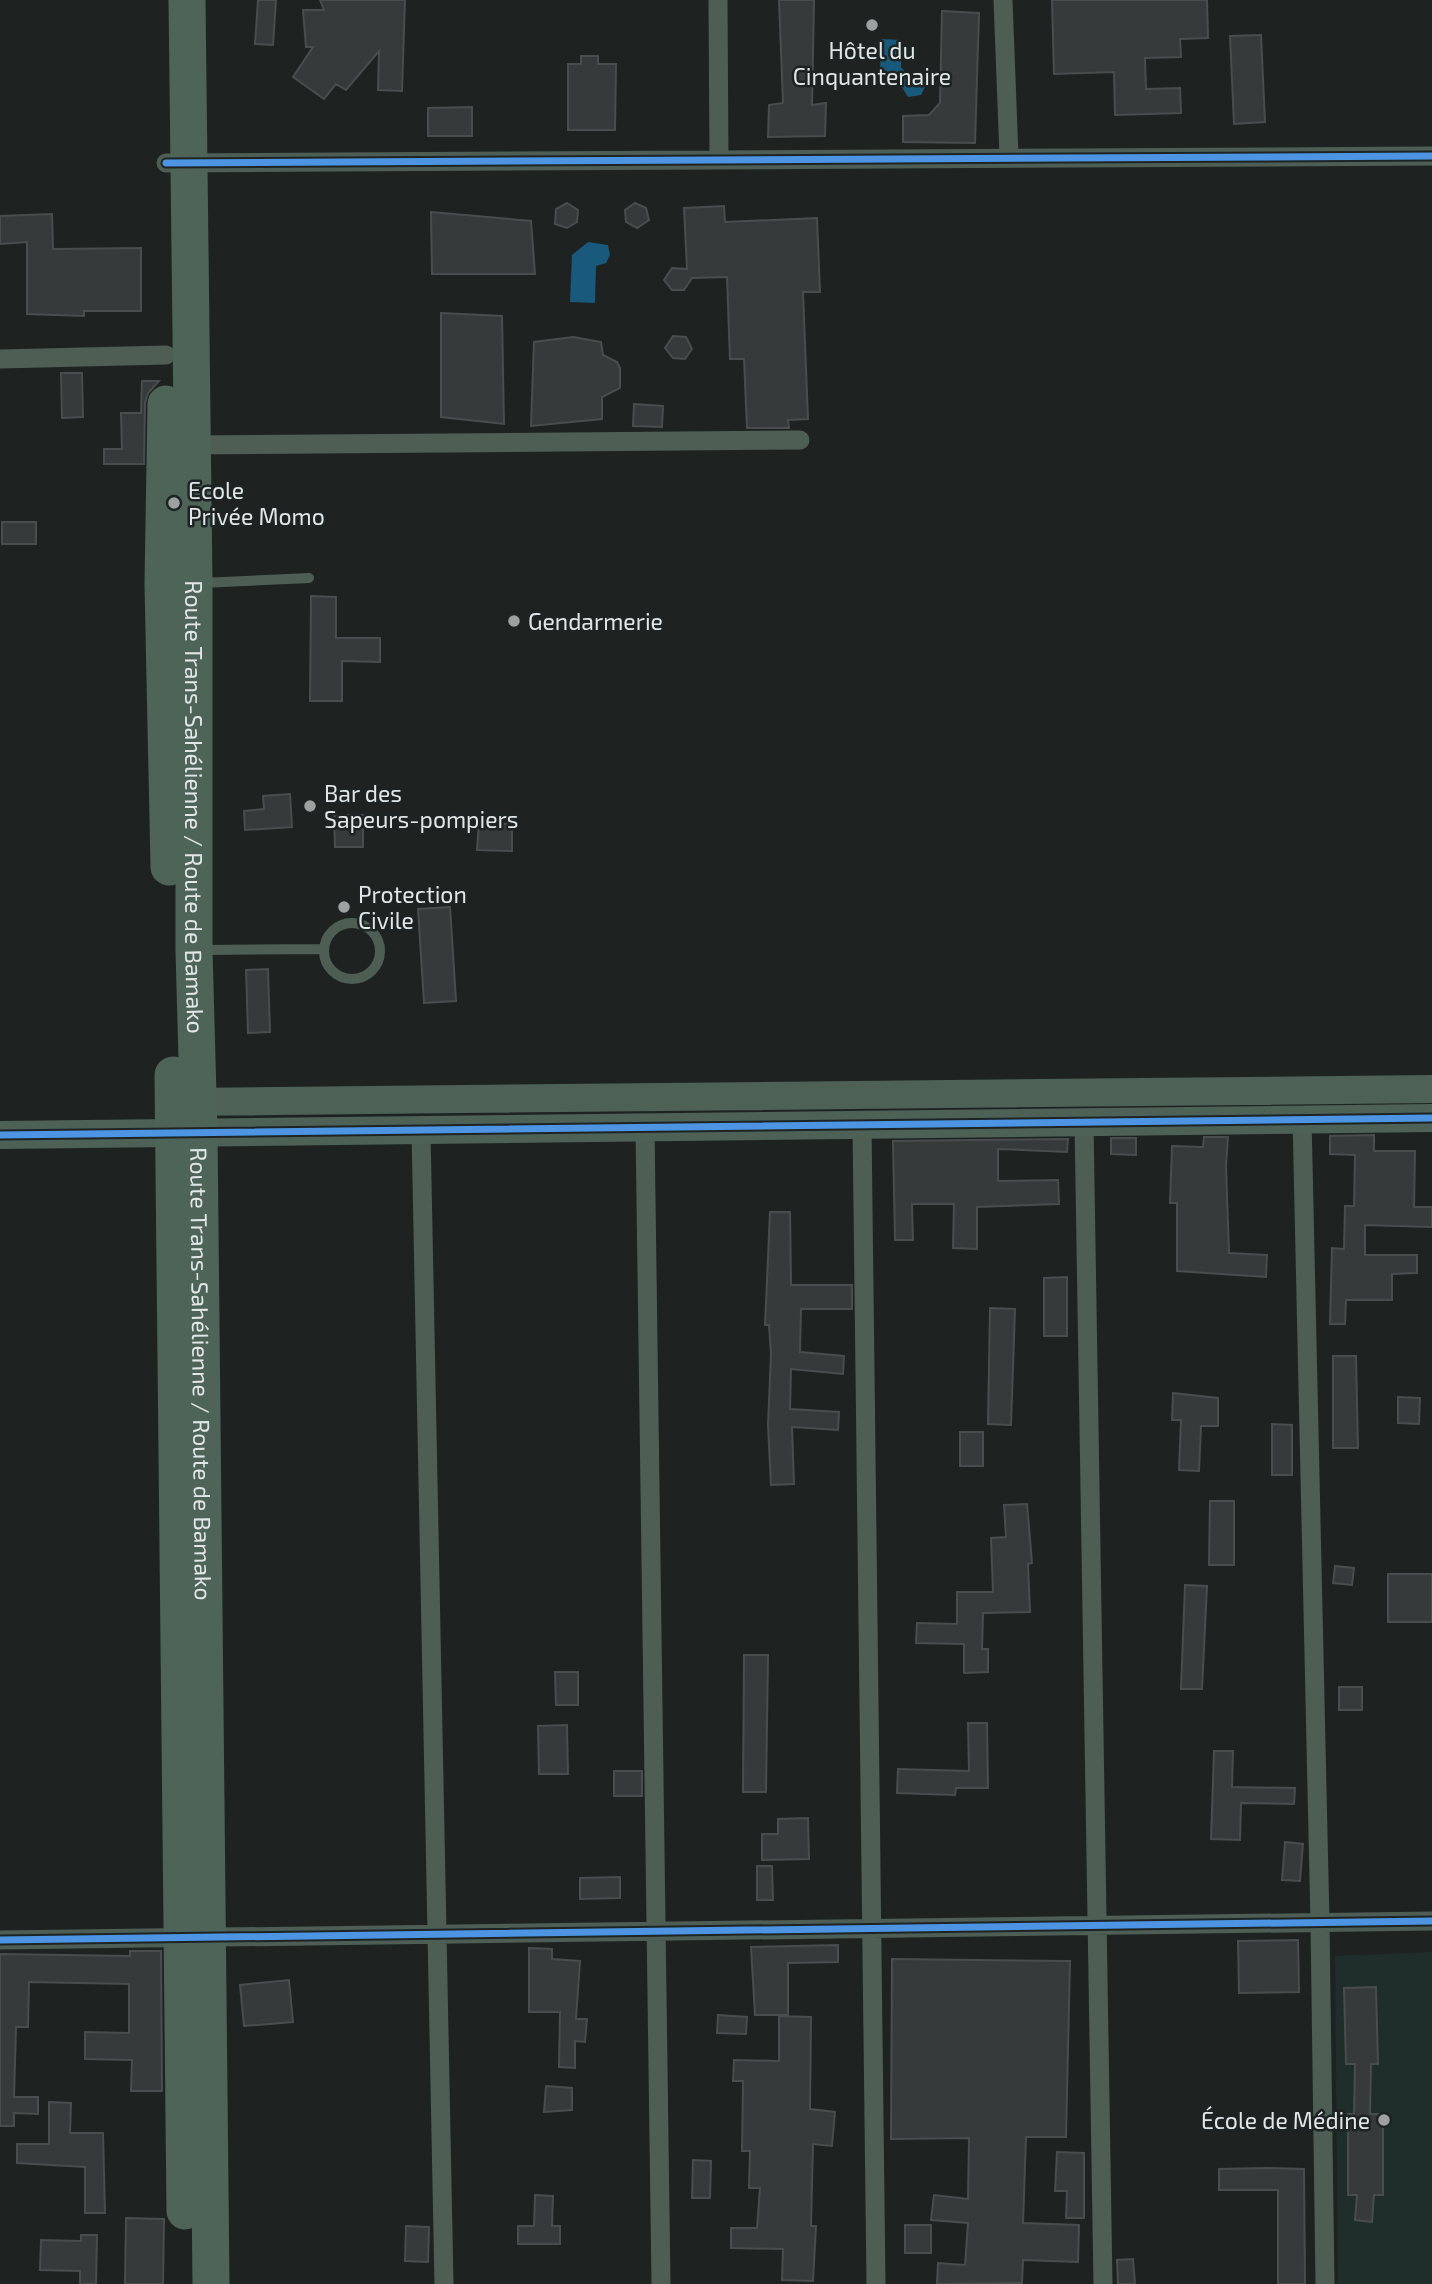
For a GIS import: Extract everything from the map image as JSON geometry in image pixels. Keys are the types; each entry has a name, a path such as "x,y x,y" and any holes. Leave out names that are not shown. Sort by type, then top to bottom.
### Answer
{"highway":[{"name":"Route Trans-Sahélienne / Route de Bamako","path":"166,0 191,445 179,584 196,1938 212,2284"},
{"name":"Route Trans-Sahélienne / Route de Bamako","path":"186,1118 188,950 179,584 166,355 187,0"},
{"name":"Route Trans-Sahélienne / Route de Bamako","path":"186,2284 196,1938"}],"street":[{"path":"718,0 719,159"},
{"path":"1003,0 1009,156"},
{"path":"176,162 1432,156"},
{"path":"0,359 166,355"},
{"path":"191,445 800,440"},
{"path":"0,1135 186,1118 1432,1089"},
{"path":"186,1118 421,1130 1432,1118"},
{"path":"1302,1118 1320,1923 1325,2284"},
{"path":"1084,1122 1103,2284"},
{"path":"862,1124 876,2284"},
{"path":"645,1127 654,1932 662,2284"},
{"path":"421,1130 444,2284"},
{"path":"0,1940 1432,1921"}],"lane":[{"path":"179,584 309,578"},
{"path":"358,923 374,934 380,952 374,968 367,974 351,979 342,977 329,966 324,949 332,932 339,926 358,923"},
{"path":"188,950 324,949"}],"shaded area":[{"name":"École de Médine","path":"1432,1952 1432,2284 1338,2284 1335,1956"}],"water":[{"path":"881,39 902,40 901,67 907,74 914,72 924,78 926,85 921,95 908,97 894,74 880,72"},
{"path":"588,242 608,245 610,255 606,263 596,266 595,303 570,302 572,255"}],"building":[{"path":"258,0 276,0 273,45 255,44"},
{"path":"320,0 405,0 402,91 378,90 379,51 346,90 336,84 324,99 293,77 313,47 306,47 303,10 324,10"},
{"path":"779,0 814,0 812,105 826,103 825,136 768,137 769,105 783,103"},
{"path":"1052,0 1207,0 1208,38 1180,39 1181,57 1145,58 1146,89 1180,88 1181,113 1115,115 1114,72 1054,74"},
{"path":"942,11 979,13 975,143 903,142 903,116 929,115 940,103"},
{"path":"1261,35 1265,122 1234,124 1230,36"},
{"path":"581,56 598,56 598,64 616,64 615,130 568,130 568,64 581,64"},
{"path":"472,107 472,136 428,136 428,108"},
{"path":"567,203 578,210 577,222 567,228 555,224 556,209"},
{"path":"635,203 646,208 649,220 637,228 626,222 625,210"},
{"path":"724,206 725,222 817,218 820,292 803,292 808,419 788,420 789,428 747,428 744,359 730,359 727,277 692,278 684,290 672,290 664,280 672,268 687,269 684,208"},
{"path":"431,212 531,221 535,274 432,274"},
{"path":"52,214 53,249 141,248 141,311 84,311 84,316 27,314 27,242 0,244 0,216"},
{"path":"441,313 502,316 504,424 441,417"},
{"path":"673,336 686,337 692,349 685,359 673,358 665,348"},
{"path":"573,337 601,342 603,355 617,362 620,368 620,388 602,397 602,419 531,426 534,342"},
{"path":"61,373 82,373 83,417 62,418"},
{"path":"142,381 159,381 148,393 145,403 144,464 104,464 104,449 122,449 121,413 141,413"},
{"path":"634,404 663,406 662,427 633,426"},
{"path":"2,522 36,522 36,544 2,544"},
{"path":"311,596 336,597 336,638 380,638 380,662 342,661 342,701 310,701"},
{"path":"290,794 292,827 245,830 244,811 264,809 263,796"},
{"path":"334,815 363,815 363,847 335,847"},
{"path":"479,823 512,824 512,851 477,850"},
{"path":"450,907 456,1001 424,1003 418,909"},
{"path":"268,969 270,1032 248,1033 246,970"},
{"path":"1374,1135 1374,1151 1415,1151 1414,1207 1432,1207 1432,1227 1365,1225 1365,1255 1417,1255 1417,1273 1392,1274 1392,1300 1346,1300 1345,1324 1330,1324 1332,1248 1344,1249 1345,1206 1354,1206 1355,1155 1330,1154 1330,1136"},
{"path":"1204,1137 1228,1137 1226,1166 1229,1253 1267,1255 1266,1277 1177,1271 1177,1203 1170,1203 1172,1146 1203,1147"},
{"path":"1111,1138 1136,1138 1136,1155 1111,1154"},
{"path":"1068,1139 1067,1152 998,1149 998,1181 1058,1180 1059,1204 977,1207 977,1249 953,1248 954,1204 912,1204 913,1240 895,1240 893,1141"},
{"path":"770,1212 790,1212 791,1285 852,1285 852,1309 801,1309 800,1352 844,1356 843,1374 791,1369 790,1409 839,1412 838,1430 792,1427 794,1484 771,1485 768,1425 771,1354 769,1325 765,1325"},
{"path":"1067,1277 1067,1336 1044,1336 1044,1278"},
{"path":"990,1308 1015,1309 1011,1425 988,1424"},
{"path":"1333,1356 1356,1356 1358,1448 1333,1448"},
{"path":"1173,1393 1218,1398 1218,1426 1201,1426 1199,1471 1179,1470 1181,1420 1172,1420"},
{"path":"1398,1397 1420,1398 1419,1424 1398,1423"},
{"path":"1272,1424 1292,1425 1292,1475 1272,1475"},
{"path":"960,1432 983,1432 983,1466 960,1466"},
{"path":"1210,1501 1234,1501 1234,1565 1209,1565"},
{"path":"1027,1504 1032,1563 1028,1564 1030,1612 983,1613 982,1649 988,1649 988,1672 964,1673 964,1644 916,1643 917,1623 957,1624 957,1592 993,1592 991,1538 1006,1537 1004,1505"},
{"path":"1335,1566 1354,1568 1352,1585 1333,1583"},
{"path":"1388,1574 1432,1574 1432,1622 1388,1622"},
{"path":"1185,1585 1207,1586 1202,1689 1181,1689"},
{"path":"744,1655 768,1655 766,1792 743,1792"},
{"path":"555,1672 578,1672 578,1705 556,1705"},
{"path":"1339,1687 1362,1687 1362,1710 1339,1710"},
{"path":"968,1723 987,1723 988,1788 956,1788 955,1795 897,1793 898,1769 969,1771"},
{"path":"567,1725 568,1774 539,1774 538,1726"},
{"path":"1214,1751 1233,1751 1232,1787 1295,1788 1294,1804 1241,1803 1240,1840 1211,1839"},
{"path":"614,1771 642,1771 642,1796 614,1796"},
{"path":"808,1818 809,1859 762,1860 762,1834 778,1834 778,1819"},
{"path":"1285,1842 1303,1844 1300,1881 1282,1880"},
{"path":"757,1866 772,1866 773,1900 757,1900"},
{"path":"620,1877 620,1898 580,1899 580,1878"},
{"path":"1298,1940 1299,1992 1239,1993 1238,1941"},
{"path":"838,1945 838,1962 788,1963 788,2015 755,2015 751,1947"},
{"path":"529,1948 552,1949 552,1959 580,1961 576,2019 587,2019 585,2042 575,2041 575,2068 559,2067 560,2012 529,2012"},
{"path":"130,1951 161,1951 162,2091 131,2091 132,2060 85,2059 85,2032 129,2033 129,1984 29,1982 28,2027 16,2027 14,2097 38,2097 38,2114 14,2113 14,2126 0,2126 0,1954 130,1956"},
{"path":"892,1959 1070,1961 1066,2137 1026,2137 1023,2223 1079,2225 1078,2262 1023,2260 1022,2283 937,2284 938,2263 965,2265 968,2223 931,2220 934,2195 968,2199 969,2138 891,2139"},
{"path":"289,1980 293,2022 244,2026 240,1985"},
{"path":"1376,1987 1378,2064 1371,2064 1370,2114 1383,2114 1383,2195 1374,2195 1372,2222 1355,2220 1357,2195 1348,2195 1348,2114 1354,2114 1355,2064 1346,2064 1344,1988"},
{"path":"718,2015 747,2017 746,2034 717,2033"},
{"path":"779,2016 811,2017 810,2109 835,2112 832,2146 813,2144 811,2226 816,2226 813,2281 782,2280 783,2249 731,2248 731,2228 757,2228 760,2188 749,2188 750,2151 742,2151 743,2081 733,2081 734,2060 779,2061"},
{"path":"546,2086 572,2088 572,2110 544,2112"},
{"path":"49,2102 71,2103 70,2133 103,2133 105,2213 85,2213 85,2167 17,2163 17,2144 49,2144"},
{"path":"1057,2152 1084,2153 1084,2218 1066,2218 1067,2191 1055,2191"},
{"path":"693,2160 711,2161 710,2198 692,2198"},
{"path":"1219,2169 1304,2169 1305,2284 1278,2284 1278,2190 1219,2190"},
{"path":"535,2195 553,2196 552,2226 560,2226 560,2244 518,2244 518,2226 534,2226"},
{"path":"126,2218 164,2219 163,2284 125,2284"},
{"path":"905,2225 931,2225 931,2253 905,2253"},
{"path":"406,2226 429,2227 428,2262 405,2261"},
{"path":"81,2235 97,2235 96,2284 80,2284 80,2271 40,2270 41,2240 81,2241"},
{"path":"1133,2259 1135,2284 1118,2284 1117,2260"}],"cycle path":[{"path":"166,163 1432,156"},
{"path":"0,1135 1432,1118"},
{"path":"0,1940 1432,1921"}],"place":[{"name":"Hôtel du Cinquantenaire","path":"872,25"},
{"name":"Ecole Privée Momo","path":"174,503"},
{"name":"Gendarmerie","path":"514,621"},
{"name":"Bar des Sapeurs-pompiers","path":"310,806"},
{"name":"Protection Civile","path":"344,907"},
{"name":"École de Médine","path":"1384,2120"}]}
